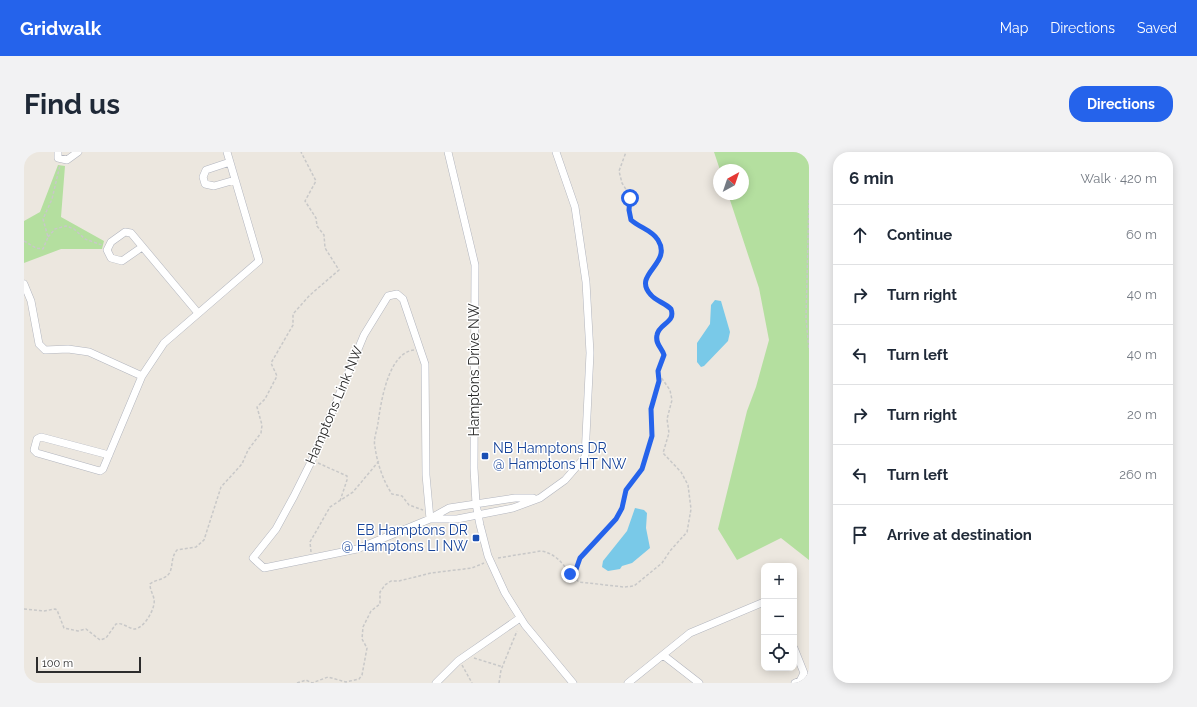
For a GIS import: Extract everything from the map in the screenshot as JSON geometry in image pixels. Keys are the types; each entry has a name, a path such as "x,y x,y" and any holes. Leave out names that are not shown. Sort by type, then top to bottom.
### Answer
{"street":[{"path":"58,152 58,158 67,160 78,152"},
{"path":"109,455 41,437 37,440 34,450 37,453 100,471 103,469 109,455 142,376 164,343 259,261 227,152"},
{"name":"Hamptons Drive NW","path":"448,152 475,265 474,468 478,514 488,556 505,593 520,618 573,683"},
{"name":"Hamptons Link NW","path":"429,515 457,519 513,508 540,498 565,480 585,457 590,353 586,282 575,207 556,152"},
{"path":"230,162 206,170 202,177 205,184 214,186 235,180"},
{"path":"142,247 122,261 111,258 107,250 111,242 125,232 131,233 198,313"},
{"path":"24,284 31,301 39,344 45,350 68,349 89,352 142,376"},
{"name":"Hamptons Link NW","path":"429,515 426,475 425,364 403,299 397,294 388,296 364,335 312,460 276,529 253,558 264,568 357,549 429,515 449,508 515,498 540,498"},
{"path":"628,683 690,633 761,603"},
{"path":"436,683 458,661 520,618"},
{"path":"663,655 699,683"},
{"path":"795,683 800,681 804,673 797,656"}],"path":[{"path":"24,609 44,611 55,609 58,610 64,628 78,631 86,629 100,640 106,638 116,624 119,623 133,629 139,628 144,624 154,605 155,600 150,584 166,576 170,572 172,558 177,550 196,546 204,540 221,487 242,464 248,450 261,433 262,425 257,407 275,382 277,376 271,363 294,326 292,314 310,295 339,270 325,248 324,235 305,201 316,181 302,152"},
{"path":"498,558 541,551 548,552 559,559 573,578 580,583 634,586 662,563 689,528 692,509 688,485 681,472 663,453 669,433 667,419 672,400 670,390 660,377 658,371 664,354 658,344 657,334 660,329 670,320 673,313 669,306 652,296 646,287 647,276 659,262 661,249 656,237 630,218 630,196 622,183 619,171 626,152"},
{"path":"48,237 43,219 52,199 61,164 67,160"},
{"path":"809,200 806,318 809,350"},
{"path":"24,241 36,248 42,249 48,237 55,229 66,226 74,229 84,239 103,245 107,250"},
{"path":"420,349 410,350 402,354 395,364 383,391 379,407 374,446 386,486 392,494 402,496 409,505 429,515"},
{"path":"573,578 580,558 616,519 622,508 626,490 642,469 652,436 651,409 660,377"},
{"path":"312,460 347,476 340,501"},
{"path":"313,558 310,542 330,507 353,492 363,482 379,461"},
{"path":"297,683 306,680 312,683 328,677 346,682 359,679 362,675 367,648 362,639 363,627 371,612 380,604 380,592 388,583 431,573 472,568 484,563"},
{"path":"499,683 503,667 517,631"},
{"path":"472,657 503,667"},
{"path":"458,661 463,666 472,683"}],"green space":[{"path":"714,152 809,152 809,560 781,538 737,560 718,529 747,411 756,387 769,340 759,288 730,200 749,200 749,164 718,164"},
{"path":"58,165 65,166 61,217 104,241 102,249 61,249 24,263 24,221 40,212"}],"water":[{"path":"715,300 721,301 730,332 728,341 704,366 701,367 697,362 697,343 710,324 711,305"},
{"path":"635,508 644,510 647,513 646,528 650,548 632,563 622,566 620,569 608,571 602,567 603,561 627,531"}],"place":[{"name":"NB Hamptons DR @ Hamptons HT NW","path":"485,456"},
{"name":"EB Hamptons DR @ Hamptons LI NW","path":"476,538"}],"route":[{"path":"570,574 573,578 576,564 586,549 612,525 622,508 626,490 642,469 644,458 652,436 651,409 660,377 658,371 664,355 657,341 657,334 662,327 669,322 673,315 669,306 652,296 647,290 647,276 658,264 662,251 656,237 631,220 629,210 630,198"}]}
